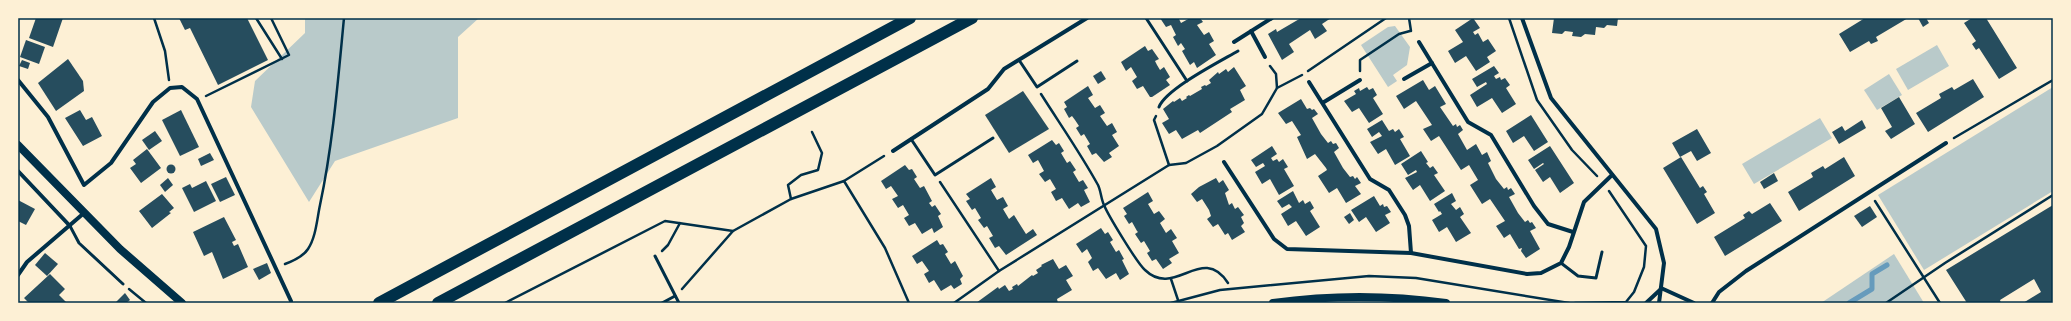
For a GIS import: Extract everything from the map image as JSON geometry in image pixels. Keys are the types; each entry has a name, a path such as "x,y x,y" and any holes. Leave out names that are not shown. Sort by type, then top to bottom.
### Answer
{"highway":[{"path":"379,303 910,18"},
{"path":"438,303 972,18"}],"main road":[{"path":"18,145 120,249 182,303"},
{"path":"1273,303 1312,298 1371,296 1446,303"}],"street":[{"path":"893,151 988,89 1004,69 1087,18"},
{"path":"1234,42 1272,18"},
{"path":"1522,18 1551,98 1656,229 1664,263 1659,303"},
{"path":"1251,31 1265,57"},
{"path":"1419,42 1468,122 1491,135 1534,206 1548,224 1573,232"},
{"path":"1404,79 1432,63"},
{"path":"18,80 48,117 84,185 111,164 153,102 170,88 182,87 197,99 291,301"},
{"path":"1324,102 1360,80"},
{"path":"1309,82 1324,102 1370,179 1389,190 1405,215 1409,226 1411,253"},
{"path":"1712,303 1719,292 1746,271 1946,143"},
{"path":"1224,162 1274,240 1287,249 1411,253 1527,274 1541,273 1561,263 1569,247 1584,202 1612,176"},
{"path":"18,171 70,226"},
{"path":"18,275 27,262 84,213"},
{"path":"1646,303 1661,288"},
{"path":"1661,288 1694,303"}],"lane":[{"path":"1146,18 1187,81"},
{"path":"1159,107 1162,100 1187,81 1238,51"},
{"path":"1018,60 1036,87 1077,61"},
{"path":"911,139 935,175 993,138"},
{"path":"70,226 79,243 123,284"},
{"path":"1561,263 1578,276 1596,278 1602,252"},
{"path":"655,256 679,303"},
{"path":"662,303 676,296"}],"path":[{"path":"154,18 165,51 170,88"},
{"path":"256,18 282,59"},
{"path":"197,99 289,55 271,18"},
{"path":"275,267 300,257 308,249 316,228 336,101 344,18"},
{"path":"954,303 999,271 1169,165 1186,163 1217,146 1262,114 1277,88 1306,72 1386,18"},
{"path":"1409,18 1410,30 1419,42"},
{"path":"1509,18 1537,100 1572,150 1604,184 1646,246 1644,267 1634,292 1626,302 1575,303"},
{"path":"1360,80 1360,60 1399,34 1410,30"},
{"path":"1265,57 1276,74 1277,88"},
{"path":"1946,143 2053,80"},
{"path":"1036,87 1099,186 1104,205 1144,269 1155,278 1171,279 1199,268 1213,268 1223,275 1228,283"},
{"path":"1159,107 1154,120 1169,165"},
{"path":"791,199 788,186 801,175 818,170 822,153 812,132"},
{"path":"676,296 733,231 791,199 844,181 893,151"},
{"path":"935,175 999,271"},
{"path":"844,181 885,248 909,303"},
{"path":"1869,192 1940,303"},
{"path":"1886,303 1945,263 2053,195"},
{"path":"505,303 665,221 733,231"},
{"path":"655,256 668,245 680,223"},
{"path":"1171,279 1178,300"},
{"path":"123,284 146,303"}],"shaded area":[{"path":"305,18 479,18 458,37 458,118 335,161 309,202 251,107 255,81 305,33"},
{"path":"1395,26 1410,47 1407,65 1393,75 1397,81 1388,87 1361,45 1388,27"},
{"path":"1937,45 1949,66 1908,90 1896,69"},
{"path":"1889,74 1902,95 1877,110 1864,90"},
{"path":"2053,87 2053,191 1924,270 1878,195"},
{"path":"1820,118 1832,138 1754,184 1742,164"},
{"path":"1894,254 1924,303 1821,303"}],"building":[{"path":"36,18 63,18 53,47 29,38"},
{"path":"179,18 247,18 268,60 218,85 190,28 185,30"},
{"path":"1160,18 1181,18 1179,19 1181,23 1190,18 1200,18 1203,22 1197,25 1204,35 1209,32 1214,41 1209,44 1216,55 1197,68 1194,62 1190,65 1182,51 1185,49 1181,43 1178,46 1173,37 1176,35 1171,25 1166,27"},
{"path":"1301,18 1331,18 1322,24 1327,31 1315,39 1310,30 1289,44 1294,52 1282,60 1268,34 1276,29 1277,32"},
{"path":"1473,18 1480,28 1473,32 1475,35 1478,33 1483,42 1488,39 1496,51 1487,57 1490,62 1476,71 1466,56 1455,63 1448,51 1463,42 1455,30"},
{"path":"1554,18 1618,18 1617,26 1607,25 1604,28 1596,27 1595,35 1585,34 1581,37 1572,36 1573,32 1565,31 1562,34 1552,33"},
{"path":"1865,18 1908,18 1876,37 1878,41 1871,44 1869,41 1850,52 1839,34"},
{"path":"1918,18 1926,18 1929,23 1923,27"},
{"path":"1972,18 1986,18 2017,68 1999,79 1979,48 1976,50 1972,44 1976,41 1964,23"},
{"path":"26,40 45,47 39,64 20,57"},
{"path":"1145,46 1148,51 1152,49 1159,59 1155,61 1160,70 1164,67 1170,77 1166,80 1170,85 1152,97 1150,97 1143,86 1137,89 1132,81 1137,77 1131,67 1126,71 1121,62"},
{"path":"68,59 83,81 84,91 56,111 38,83"},
{"path":"22,60 30,63 28,69 19,66"},
{"path":"1494,66 1499,73 1494,76 1496,79 1500,77 1501,80 1505,78 1510,85 1506,88 1516,104 1502,113 1492,98 1477,107 1470,95 1487,84 1486,82 1477,87 1472,79"},
{"path":"1234,67 1246,86 1240,90 1245,100 1230,109 1232,112 1200,133 1198,130 1182,139 1176,130 1169,134 1162,123 1169,119 1163,109 1173,101 1174,102 1180,98 1182,101 1189,95 1190,96 1202,89 1201,87 1211,83 1209,80 1218,72 1219,74 1226,69 1228,72"},
{"path":"1101,71 1106,79 1098,84 1093,76"},
{"path":"1973,79 1984,97 1928,132 1916,113 1941,98 1939,94 1952,87 1954,90"},
{"path":"1423,80 1429,90 1435,86 1446,104 1440,107 1453,126 1456,124 1457,127 1460,125 1463,130 1458,134 1467,150 1476,144 1482,155 1487,152 1491,161 1488,163 1496,179 1504,189 1507,187 1508,190 1511,188 1515,194 1509,197 1518,213 1525,222 1528,220 1530,223 1532,222 1536,228 1530,231 1540,249 1526,258 1521,251 1522,248 1519,249 1510,234 1504,238 1496,226 1505,221 1490,199 1482,204 1470,185 1478,180 1469,165 1461,170 1439,136 1431,141 1423,129 1432,125 1416,101 1404,109 1396,96"},
{"path":"1088,86 1093,95 1088,98 1095,108 1100,105 1105,113 1100,116 1107,126 1112,123 1117,132 1112,135 1119,146 1109,153 1112,157 1104,162 1096,153 1092,155 1087,146 1090,144 1084,134 1081,136 1076,128 1079,126 1072,116 1069,118 1064,109 1067,107 1064,102"},
{"path":"1367,87 1369,90 1373,88 1377,95 1373,98 1383,114 1369,123 1359,108 1352,112 1344,101 1356,94 1354,91 1359,88 1360,91"},
{"path":"1023,91 1049,129 1009,153 985,115"},
{"path":"1899,97 1915,124 1891,139 1885,131 1892,127 1881,108"},
{"path":"1301,99 1307,109 1314,109 1318,114 1312,118 1328,143 1331,141 1333,144 1336,143 1339,148 1334,152 1343,168 1350,177 1353,176 1355,179 1357,177 1361,183 1355,186 1361,194 1346,203 1337,188 1329,193 1318,176 1327,170 1326,168 1315,154 1307,159 1297,137 1301,135 1292,121 1286,124 1278,113"},
{"path":"80,110 86,120 92,117 102,136 83,146 65,118"},
{"path":"181,110 199,147 180,156 162,120"},
{"path":"1531,115 1548,142 1534,151 1524,136 1513,143 1506,131"},
{"path":"1382,120 1389,131 1393,129 1395,132 1399,129 1404,137 1400,139 1410,156 1395,165 1386,149 1378,154 1370,142 1382,136 1379,132 1372,137 1367,129"},
{"path":"1862,120 1866,128 1839,144 1832,132 1842,126 1845,131"},
{"path":"1697,129 1711,153 1697,161 1691,151 1680,157 1672,143"},
{"path":"155,131 162,141 149,150 142,140"},
{"path":"1052,140 1056,145 1059,143 1064,151 1061,153 1067,163 1070,161 1076,170 1073,172 1079,182 1083,180 1088,188 1084,190 1090,202 1081,207 1078,203 1069,209 1062,198 1056,201 1051,192 1056,189 1050,179 1045,182 1039,174 1044,171 1038,160 1033,163 1028,155"},
{"path":"1272,146 1277,154 1271,158 1273,161 1277,159 1279,162 1283,159 1288,167 1284,169 1294,186 1279,195 1270,179 1262,184 1255,172 1265,166 1263,163 1256,167 1251,160"},
{"path":"1550,146 1574,183 1560,193 1550,177 1543,182 1535,170 1544,164 1543,163 1534,169 1528,160"},
{"path":"147,149 161,168 141,183 130,168 136,164 133,160"},
{"path":"1421,151 1428,162 1426,163 1430,168 1433,166 1438,173 1434,175 1445,191 1430,201 1420,185 1413,190 1405,178 1417,172 1416,170 1408,175 1401,164"},
{"path":"210,153 214,160 201,166 198,159"},
{"path":"1681,157 1700,188 1703,186 1707,192 1704,194 1715,213 1697,224 1663,168"},
{"path":"1844,157 1855,176 1799,211 1788,192 1813,177 1811,173 1823,166 1825,169"},
{"path":"169,165 173,165 175,169 173,173 169,173 167,171 167,167"},
{"path":"905,165 909,170 912,169 917,177 914,179 920,188 924,186 932,201 929,203 932,207 935,205 941,214 938,216 943,227 934,233 932,228 922,234 915,223 909,226 904,218 909,215 903,205 898,208 892,199 898,196 891,186 886,189 881,181"},
{"path":"1774,173 1778,181 1764,189 1760,182"},
{"path":"226,177 235,195 220,202 211,184"},
{"path":"168,178 173,185 165,192 160,185"},
{"path":"991,178 996,187 991,190 997,200 1003,197 1008,206 1003,209 1009,219 1014,215 1026,234 1033,229 1037,235 1006,255 999,246 995,248 989,238 993,236 987,226 984,228 978,220 981,218 975,208 972,210 966,201 970,199 966,194"},
{"path":"1216,178 1219,183 1223,180 1229,190 1225,193 1229,205 1232,203 1235,209 1238,207 1244,215 1241,217 1244,223 1241,226 1245,232 1232,240 1228,233 1225,235 1218,224 1213,227 1207,219 1211,216 1202,199 1197,202 1191,194 1199,187"},
{"path":"206,181 216,201 194,212 182,188 190,184 192,188"},
{"path":"1293,191 1299,203 1303,200 1305,204 1310,201 1314,208 1310,211 1320,227 1306,236 1296,221 1288,226 1281,214 1292,207 1289,204 1282,208 1277,201"},
{"path":"1148,192 1153,201 1148,204 1154,214 1159,211 1165,219 1160,223 1166,233 1171,229 1177,238 1172,241 1179,253 1169,259 1172,263 1163,269 1156,259 1152,261 1147,253 1150,251 1144,241 1141,243 1135,234 1138,232 1132,222 1129,224 1124,216 1127,214 1123,208"},
{"path":"1452,193 1456,201 1451,204 1456,210 1460,207 1464,214 1460,217 1471,233 1456,242 1447,227 1439,232 1432,220 1442,214 1434,204"},
{"path":"162,194 174,208 169,212 171,213 152,228 139,211"},
{"path":"1374,196 1380,206 1383,204 1384,207 1387,206 1391,212 1385,215 1390,223 1376,232 1366,217 1359,222 1351,210"},
{"path":"18,200 35,209 26,225 18,221"},
{"path":"1770,203 1782,221 1725,256 1714,237 1745,218 1743,215 1749,211 1752,214"},
{"path":"2053,205 2053,303 2023,303 2041,292 2034,279 2000,300 2001,303 1967,303 1946,270"},
{"path":"1870,206 1877,217 1862,227 1854,216"},
{"path":"1350,213 1354,220 1349,224 1344,217"},
{"path":"224,217 236,240 232,242 234,246 238,244 248,267 223,279 212,252 204,256 193,232"},
{"path":"1101,228 1105,234 1108,232 1113,240 1110,242 1116,252 1119,250 1124,259 1122,260 1129,274 1120,280 1116,273 1106,279 1098,268 1093,271 1088,262 1092,258 1087,249 1082,253 1076,244"},
{"path":"937,240 940,245 943,244 948,252 945,254 951,264 955,261 963,276 960,279 962,284 954,289 951,285 941,291 934,280 929,283 924,274 929,271 922,261 917,264 912,256"},
{"path":"45,253 58,264 47,276 35,265"},
{"path":"1053,259 1059,269 1066,265 1073,276 1066,280 1072,290 1057,299 1058,303 976,303 998,287 999,289 1005,285 1009,291 1013,289 1012,287 1017,284 1018,286 1032,275 1033,276 1038,273 1036,270 1042,266 1041,265"},
{"path":"267,263 271,273 259,280 253,269"},
{"path":"50,274 65,289 59,295 67,303 29,303 24,298"},
{"path":"125,293 130,300 126,303 115,303"}],"waterway":[{"path":"1849,303 1872,289 1872,274 1887,265"}]}
